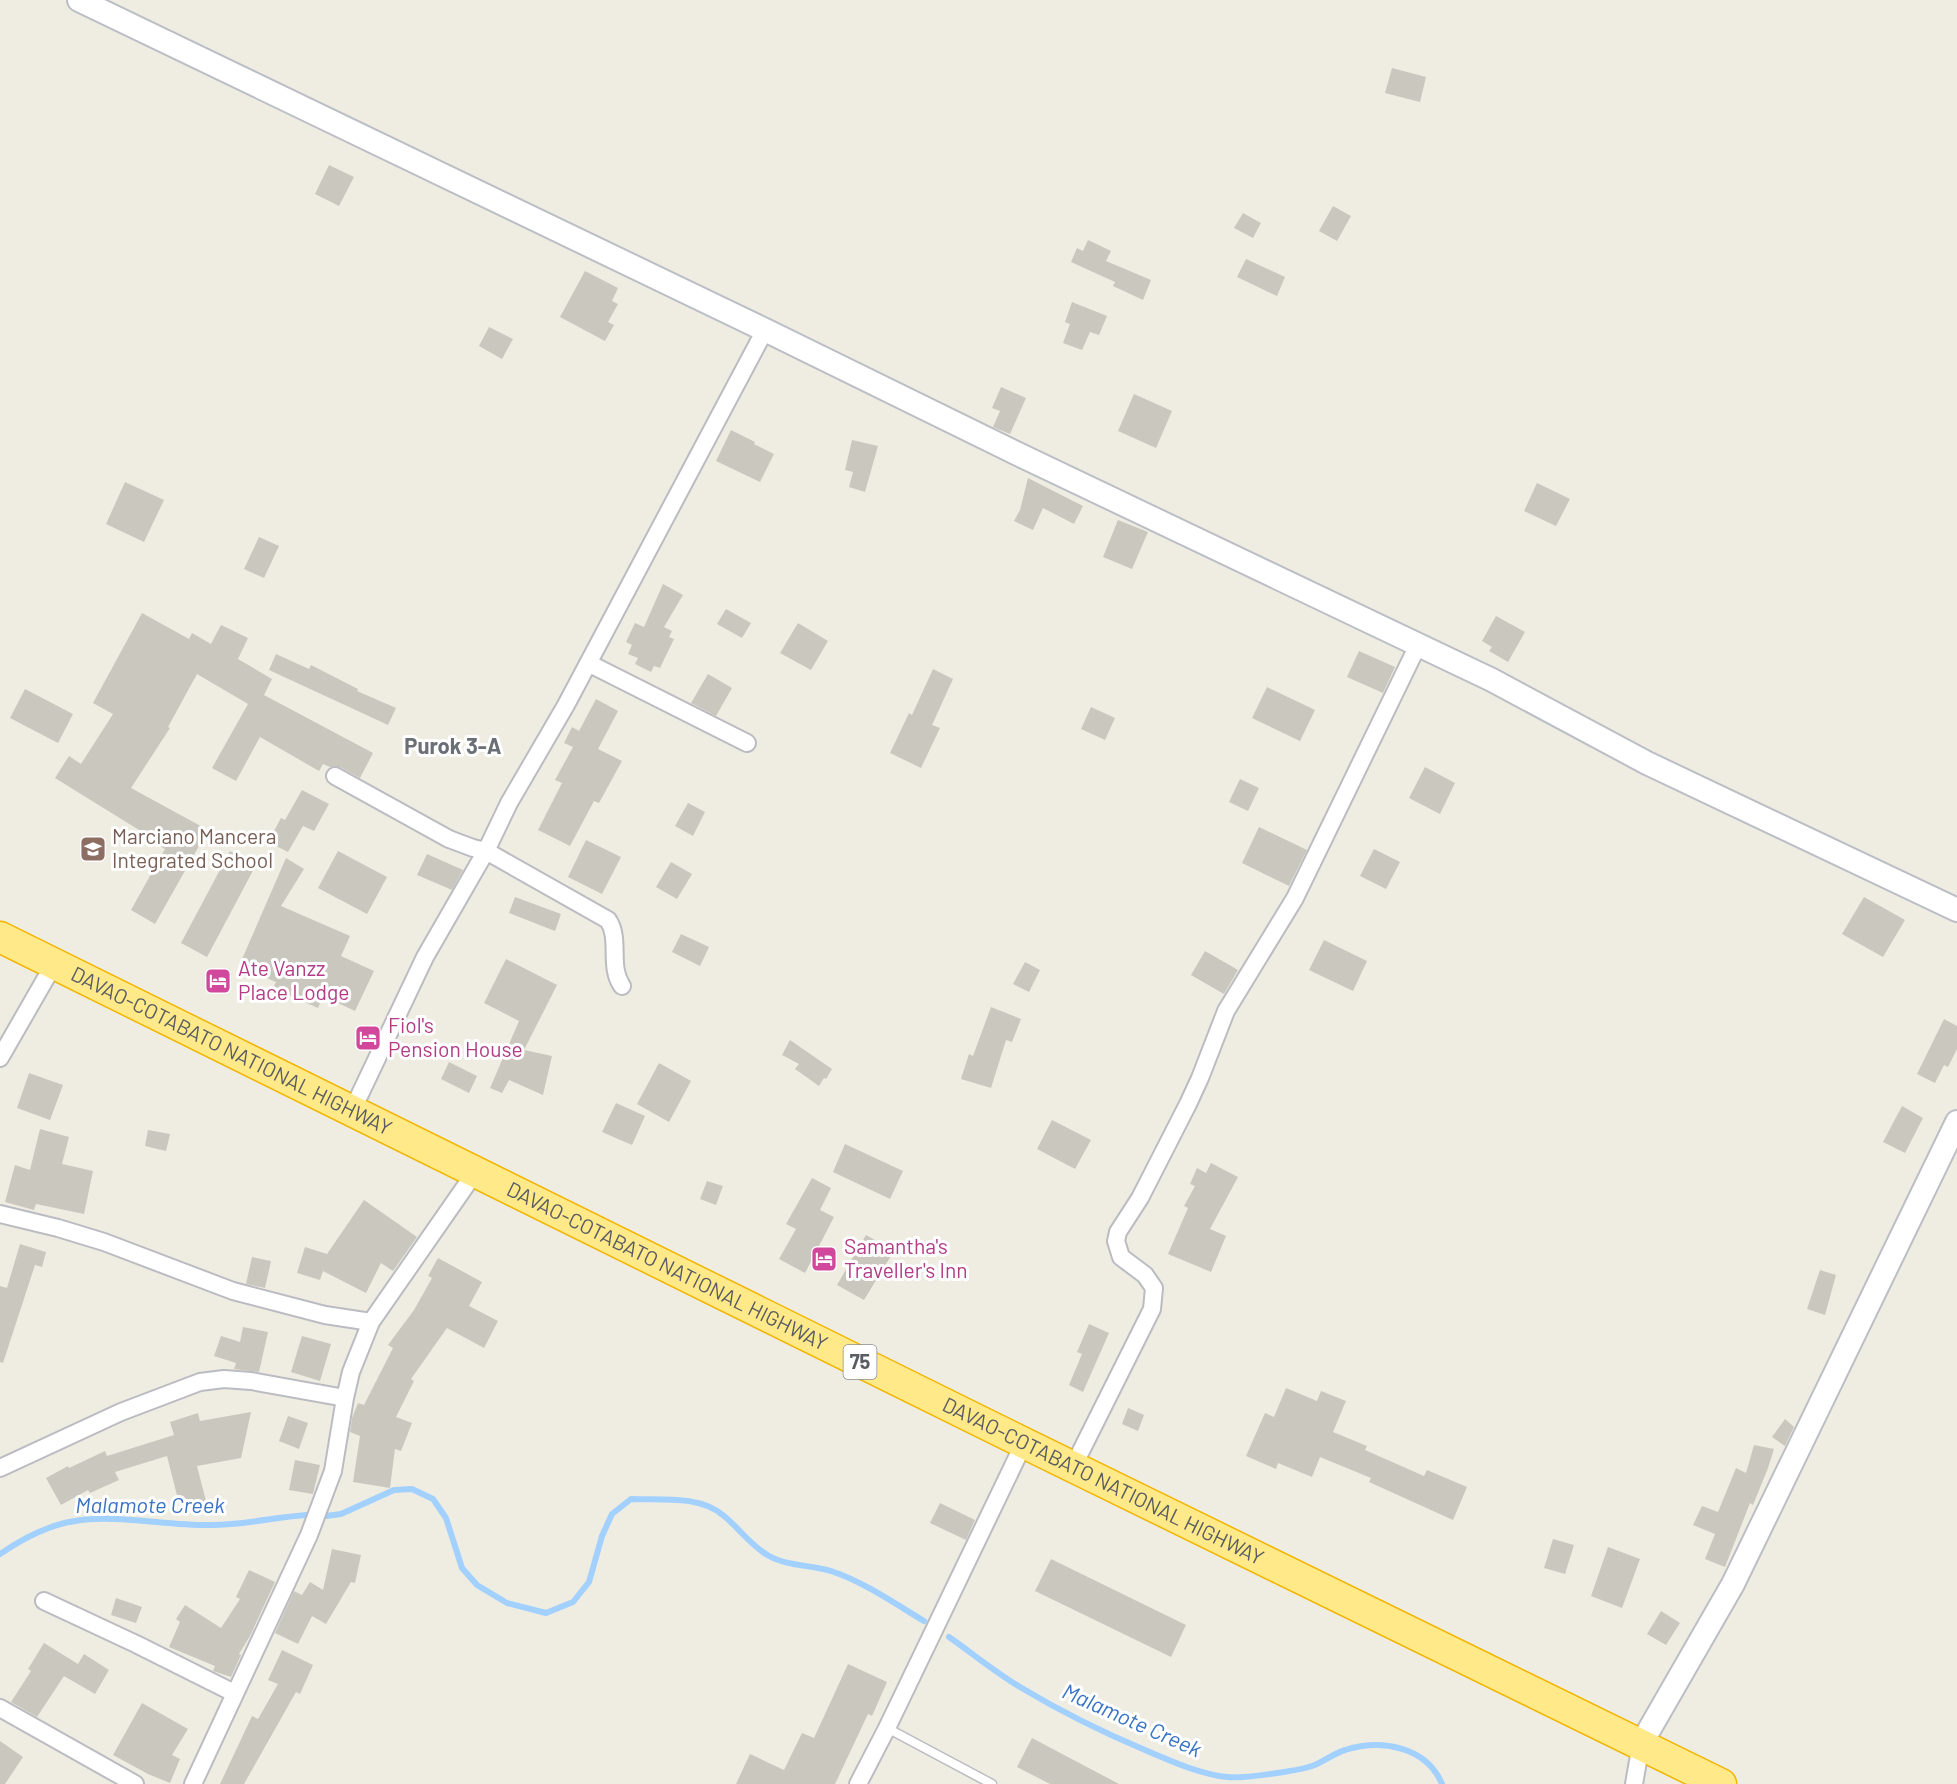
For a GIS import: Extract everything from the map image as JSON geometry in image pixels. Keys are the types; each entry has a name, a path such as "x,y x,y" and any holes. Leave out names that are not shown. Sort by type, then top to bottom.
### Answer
{"highway":[{"name":"DAVAO-COTABATO NATIONAL HIGHWAY","path":"0,937 1024,1443 1721,1784"}],"street":[{"path":"79,0 1022,456 1492,680 1647,763 1957,910"},
{"path":"352,1111 425,957 486,851 509,803 588,663 765,330"},
{"path":"1073,1467 1152,1309 1154,1288 1145,1275 1121,1257 1116,1241 1118,1232 1140,1198 1196,1087 1226,1011 1296,898 1418,645"},
{"path":"588,663 747,743"},
{"path":"335,776 448,840 486,851 608,920 613,926 616,971 622,986"},
{"path":"0,1058 54,964"},
{"path":"1634,1784 1641,1744 1733,1584 1957,1122"},
{"path":"193,1784 299,1557 318,1511 333,1471 351,1372 371,1322 476,1171"},
{"path":"0,1214 104,1242 233,1291 326,1315 371,1322"},
{"path":"0,1468 130,1408 200,1382 224,1379 251,1381 345,1398"},
{"path":"858,1784 1024,1443"},
{"path":"44,1601 234,1694"},
{"path":"0,1708 135,1784"}],"lane":[{"path":"887,1728 992,1784"}],"building":[{"path":"1392,68 1426,77 1420,102 1385,93"},
{"path":"329,165 354,177 339,206 315,194"},
{"path":"1333,206 1351,216 1337,241 1319,231"},
{"path":"1243,213 1261,223 1253,238 1234,228"},
{"path":"1088,240 1111,251 1106,261 1151,280 1143,300 1113,286 1115,282 1071,262 1077,248 1083,251"},
{"path":"1246,259 1285,277 1277,296 1237,277"},
{"path":"585,271 618,288 612,301 618,304 608,322 614,325 605,341 560,317"},
{"path":"1072,302 1107,316 1099,335 1090,332 1082,350 1063,343 1070,324 1065,322"},
{"path":"489,327 513,339 502,359 479,346"},
{"path":"1001,387 1026,398 1010,434 993,427 1000,411 992,408"},
{"path":"1134,394 1172,411 1156,448 1118,431"},
{"path":"731,430 774,454 760,482 716,461"},
{"path":"852,440 878,446 865,492 849,487 853,472 845,470"},
{"path":"1028,478 1083,506 1074,524 1043,508 1033,530 1014,521 1020,510"},
{"path":"125,482 164,500 144,542 106,524"},
{"path":"1537,483 1570,499 1556,526 1524,511"},
{"path":"1118,520 1148,532 1132,569 1103,557"},
{"path":"259,537 279,546 264,578 244,569"},
{"path":"663,584 683,595 664,627 672,631 669,637 674,639 660,668 654,666 651,672 635,664 638,658 628,654 632,645 626,642 635,623 644,627"},
{"path":"726,609 751,623 742,638 717,624"},
{"path":"142,613 189,639 192,633 211,644 221,625 248,638 238,659 272,679 264,695 373,753 360,778 340,767 323,764 319,771 260,737 236,781 212,768 248,704 197,674 168,727 170,728 131,788 208,830 155,924 131,910 165,849 137,833 139,830 55,778 69,756 81,764 113,714 93,703"},
{"path":"1496,616 1525,632 1508,662 1489,651 1492,647 1482,641"},
{"path":"798,623 828,641 811,670 780,653"},
{"path":"1359,651 1395,667 1383,693 1347,677"},
{"path":"276,654 309,669 311,665 358,689 357,691 396,708 388,725 269,670"},
{"path":"933,669 953,679 932,725 940,728 921,768 890,753 909,713 912,715"},
{"path":"708,674 732,688 716,716 691,703"},
{"path":"1267,687 1315,710 1300,741 1252,718"},
{"path":"25,689 73,714 58,743 10,718"},
{"path":"596,699 618,711 598,749 622,761 599,803 594,801 570,846 538,830 562,783 555,780 573,747 564,743 572,727 579,731"},
{"path":"1091,707 1115,718 1105,740 1081,729"},
{"path":"1425,767 1455,783 1440,814 1409,798"},
{"path":"1240,779 1259,788 1248,811 1229,802"},
{"path":"302,790 329,804 314,831 303,826 288,852 268,842 281,818 285,820"},
{"path":"688,803 705,812 693,836 675,826"},
{"path":"1259,827 1307,850 1289,886 1242,863"},
{"path":"586,840 621,857 602,894 568,877"},
{"path":"1374,849 1400,862 1386,889 1360,876"},
{"path":"230,851 256,865 207,957 181,943"},
{"path":"338,851 387,877 367,914 318,888"},
{"path":"427,854 463,870 452,890 417,875"},
{"path":"286,858 304,869 281,906 350,936 341,956 374,971 355,1011 323,996 318,1008 273,988 276,982 239,966"},
{"path":"671,862 692,874 677,899 656,887"},
{"path":"515,897 561,914 555,931 509,913"},
{"path":"1864,897 1905,920 1883,957 1842,934"},
{"path":"681,934 709,947 700,966 672,952"},
{"path":"1324,940 1367,961 1353,991 1309,970"},
{"path":"1205,951 1238,970 1224,994 1191,975"},
{"path":"506,959 557,985 524,1050 552,1056 543,1095 509,1080 502,1093 490,1088 519,1021 484,1003"},
{"path":"1025,962 1040,970 1029,992 1013,984"},
{"path":"991,1007 1021,1019 1012,1042 1006,1040 991,1088 961,1079 969,1054 973,1056"},
{"path":"1944,1019 1957,1026 1957,1049 1948,1067 1944,1065 1935,1083 1917,1074"},
{"path":"790,1040 832,1069 819,1086 795,1069 799,1064 782,1055"},
{"path":"449,1062 477,1076 469,1093 441,1079"},
{"path":"659,1063 691,1081 669,1122 637,1104"},
{"path":"29,1073 63,1085 50,1120 17,1108"},
{"path":"616,1103 645,1116 632,1145 602,1132"},
{"path":"1902,1106 1923,1118 1905,1153 1883,1142"},
{"path":"1052,1120 1091,1140 1075,1169 1037,1149"},
{"path":"40,1129 69,1137 62,1164 93,1171 84,1214 36,1204 34,1210 5,1202 15,1165 30,1170"},
{"path":"148,1130 170,1134 166,1151 145,1146"},
{"path":"845,1144 903,1171 890,1199 833,1172"},
{"path":"1211,1163 1238,1177 1210,1229 1226,1236 1211,1272 1168,1254 1188,1208 1184,1206 1195,1186 1190,1184 1197,1168 1206,1173"},
{"path":"812,1178 831,1188 820,1210 834,1217 805,1273 779,1259 796,1229 786,1224"},
{"path":"707,1181 723,1186 716,1205 700,1199"},
{"path":"364,1200 417,1237 393,1271 381,1263 366,1293 323,1271 320,1280 297,1273 305,1247 327,1254"},
{"path":"866,1235 894,1251 864,1300 837,1285"},
{"path":"20,1244 46,1252 42,1267 35,1265 3,1363 0,1362 0,1286 7,1288"},
{"path":"252,1257 271,1261 265,1288 246,1284"},
{"path":"438,1258 482,1282 469,1306 498,1321 484,1348 447,1328 411,1379 414,1381 396,1417 412,1423 401,1451 395,1449 390,1488 353,1482 360,1436 350,1432 352,1418 358,1403 364,1405 393,1348 388,1345 414,1310 432,1278 428,1276"},
{"path":"1820,1270 1836,1275 1825,1315 1807,1309"},
{"path":"1089,1324 1109,1333 1083,1392 1069,1385 1082,1354 1077,1352"},
{"path":"243,1327 268,1332 259,1372 234,1369 236,1363 214,1356 221,1336 240,1342"},
{"path":"302,1336 331,1344 320,1381 291,1372"},
{"path":"1286,1388 1317,1401 1321,1391 1346,1401 1333,1432 1367,1446 1365,1450 1424,1476 1427,1470 1467,1487 1453,1520 1369,1482 1371,1478 1320,1457 1312,1477 1278,1463 1276,1469 1246,1456 1265,1413 1274,1417"},
{"path":"1128,1408 1144,1415 1138,1431 1122,1424"},
{"path":"251,1412 241,1458 197,1466 207,1505 181,1511 167,1456 115,1472 119,1480 90,1493 88,1490 61,1505 46,1478 105,1451 107,1456 174,1435 170,1422 198,1413 200,1421"},
{"path":"288,1416 308,1423 299,1449 279,1441"},
{"path":"1785,1419 1794,1427 1785,1446 1772,1437"},
{"path":"1754,1445 1774,1449 1753,1505 1750,1503 1725,1567 1705,1559 1715,1534 1693,1525 1702,1506 1718,1512 1736,1468 1746,1473"},
{"path":"295,1460 320,1465 313,1494 289,1490"},
{"path":"940,1503 975,1520 966,1540 930,1523"},
{"path":"1553,1539 1574,1545 1565,1574 1544,1568"},
{"path":"1608,1547 1640,1559 1622,1608 1591,1596"},
{"path":"332,1549 361,1555 355,1583 351,1582 326,1624 312,1616 298,1644 275,1633 294,1591 302,1595 310,1582 323,1590"},
{"path":"1051,1559 1186,1625 1171,1657 1035,1591"},
{"path":"249,1570 275,1582 239,1654 241,1655 231,1677 213,1671 215,1666 169,1647 180,1622 176,1619 185,1605 221,1628 240,1599 236,1597"},
{"path":"116,1598 142,1607 136,1623 111,1615"},
{"path":"1661,1611 1680,1623 1666,1645 1647,1634"},
{"path":"44,1643 78,1664 84,1654 109,1670 95,1694 64,1676 37,1717 11,1702 31,1671 28,1669"},
{"path":"282,1650 313,1665 300,1694 296,1692 244,1784 220,1784 252,1716 258,1719 278,1684 268,1680"},
{"path":"848,1664 887,1682 872,1716 868,1714 835,1784 736,1784 750,1754 784,1770 802,1733 814,1738"},
{"path":"142,1703 188,1729 172,1755 180,1759 170,1783 113,1755"},
{"path":"1032,1738 1119,1784 1050,1784 1017,1767"},
{"path":"0,1741 23,1757 5,1784 0,1784"}],"waterway":[{"name":"Malamote Creek","path":"326,1516 341,1514 394,1490 412,1489 433,1499 446,1518 462,1568 477,1585 507,1603 546,1613 573,1602 589,1582 602,1536 612,1514 631,1499 692,1502 715,1509 769,1556 783,1562 831,1571 855,1581 924,1621"},
{"name":"Malamote Creek","path":"0,1554 36,1533 75,1521 125,1519 212,1525 307,1515"},
{"name":"Malamote Creek","path":"949,1637 1011,1681 1081,1721 1196,1770 1227,1777 1270,1774 1312,1766 1345,1750 1373,1745 1401,1749 1414,1754 1435,1771 1442,1784"}],"place":[{"name":"Marciano Mancera Integrated School","path":"93,849"},
{"name":"Ate Vanzz Place Lodge","path":"218,981"},
{"name":"Fiol's Pension House","path":"368,1038"},
{"name":"Samantha's Traveller's Inn","path":"824,1259"}],"district":[{"name":"Purok 3-A","path":"453,746"}]}
